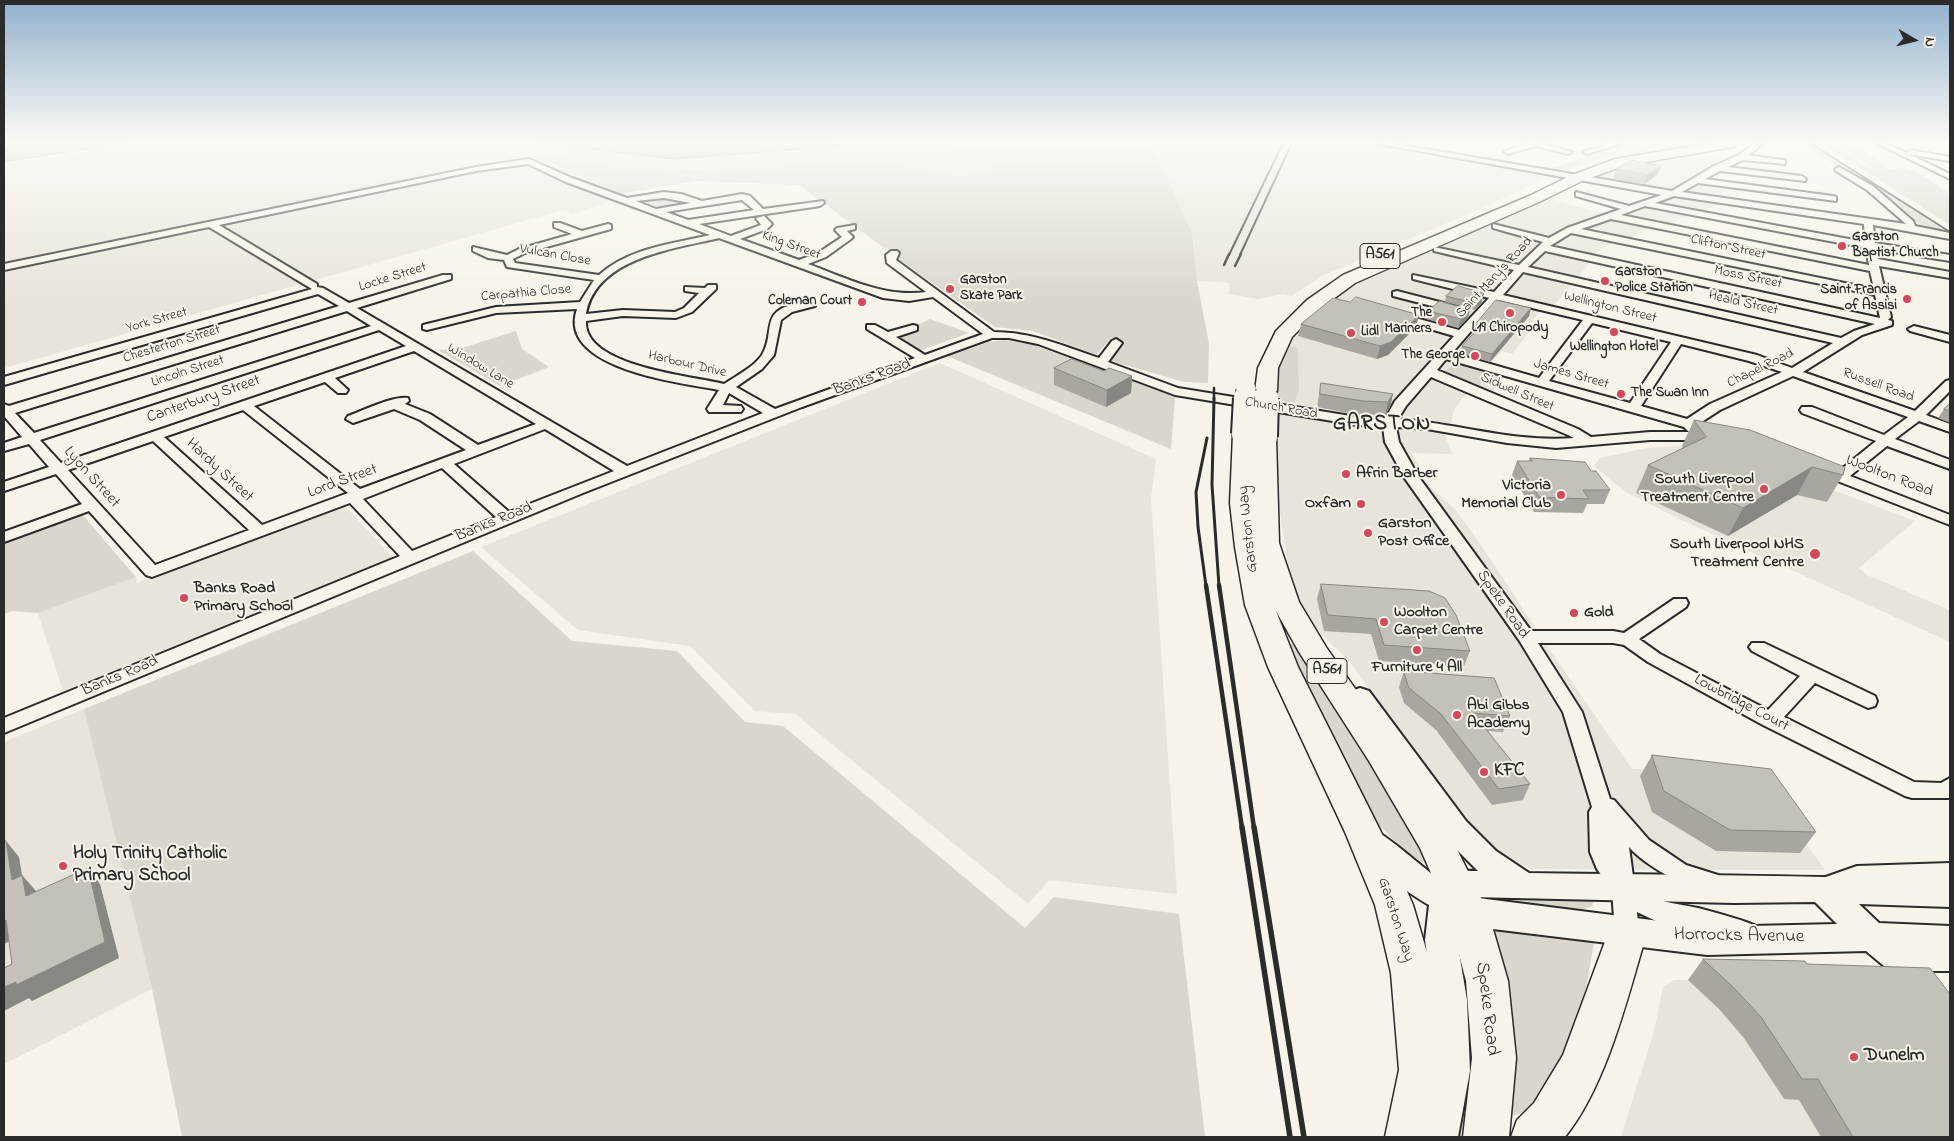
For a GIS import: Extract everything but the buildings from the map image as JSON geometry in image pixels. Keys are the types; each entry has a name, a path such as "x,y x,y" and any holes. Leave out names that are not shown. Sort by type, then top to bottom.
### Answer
{"highway":[{"name":"Garston Way","path":"1262,340 1288,308 1335,277 1537,196"},
{"name":"Garston Way","path":"1456,899 1436,843 1380,752 1314,652 1286,602 1266,543 1255,436 1254,384 1268,368 1283,335 1314,304 1349,279 1542,196"},
{"name":"Garston Way","path":"1255,436 1244,512 1248,547 1259,605 1283,667 1363,832 1394,905 1412,973 1421,1070 1408,1137"},
{"name":"Speke Road","path":"1456,899 1486,981 1494,1058 1486,1137"},
{"path":"1534,1137 1565,1101 1598,1023 1626,932"}],"main road":[{"name":"A561","path":"1314,652 1362,699 1455,829 1472,849 1504,876 1521,884"},
{"path":"1363,832 1391,861 1456,899 1521,884 1734,890 1822,889 1950,894"},
{"path":"1822,889 1872,937 1902,960"},
{"path":"1439,1137 1452,1071 1450,1000 1441,940 1456,899"},
{"name":"Horrocks Avenue","path":"1456,899 1626,932 1707,941 1872,937 1950,940"}],"street":[{"name":"King Street","path":"210,224 344,196"},
{"name":"King Street","path":"614,196 896,298 934,294"},
{"path":"626,201 652,196"},
{"path":"685,196 701,204"},
{"path":"1574,204 1599,196"},
{"name":"Saint Mary's Road","path":"1388,423 1400,404 1431,372 1462,334 1498,296 1521,268 1547,244 1570,230 1666,196"},
{"path":"1697,196 1911,228 1950,236"},
{"path":"1813,196 1833,199"},
{"path":"1879,196 1910,223 1911,228"},
{"path":"655,212 742,197 747,198 767,224 764,227 731,239"},
{"path":"1593,198 1630,209"},
{"path":"1870,200 1885,200"},
{"path":"749,223 762,217 813,202"},
{"path":"1646,204 1870,246 1950,258"},
{"path":"1609,216 1875,266 1950,274"},
{"path":"688,224 762,217"},
{"path":"1868,222 1870,246 1886,320"},
{"path":"4,267 210,224"},
{"name":"Window Lane","path":"210,224 348,308 626,471"},
{"name":"Vulcan Close","path":"557,225 582,235"},
{"path":"1496,226 1547,244"},
{"name":"Vulcan Close","path":"476,249 492,256 508,258 522,251 608,227"},
{"name":"Clifton Street","path":"1570,230 1880,293"},
{"path":"798,264 822,255 850,232 862,234"},
{"path":"710,289 688,310 676,315 623,313 579,318 583,305 599,278 624,260 720,235"},
{"name":"Moss Street","path":"1547,244 1886,320"},
{"name":"Heald Street","path":"1437,249 1842,342"},
{"path":"894,253 890,257 891,260 991,335"},
{"name":"Vulcan Close","path":"508,258 511,265 599,278"},
{"name":"Locke Street","path":"348,308 447,277"},
{"name":"Wellington Street","path":"1417,277 1753,358 1796,371"},
{"name":"York Street","path":"4,381 316,288"},
{"path":"689,288 710,289"},
{"path":"1397,294 1480,316"},
{"path":"736,409 711,412 726,388 764,360 769,351 776,319 788,309 811,304"},
{"name":"Carpathia Close","path":"427,327 496,310 583,305"},
{"name":"Chesterton Street","path":"5,410 348,308"},
{"path":"1387,314 1462,334"},
{"name":"Harbour Drive","path":"579,318 583,337 594,347 619,362 669,378 726,388 773,413"},
{"path":"1542,382 1590,318"},
{"name":"Chapel Road","path":"1689,424 1715,407 1796,371 1842,342 1886,320"},
{"path":"444,322 457,327"},
{"name":"Lincoln Street","path":"4,447 381,326"},
{"path":"871,327 924,359"},
{"path":"888,336 913,328"},
{"path":"1914,330 1950,339"},
{"name":"Banks Road","path":"4,726 506,518 773,413 991,335"},
{"name":"Church Road","path":"991,335 1026,337 1175,391 1357,421 1427,425 1506,439 1546,443 1590,442 1650,436 1699,435"},
{"path":"1633,408 1678,340"},
{"path":"1101,364 1116,343"},
{"name":"Canterbury Street","path":"4,487 416,347"},
{"name":"James Street","path":"1446,355 1689,424"},
{"name":"Russell Road","path":"1796,371 1950,428"},
{"name":"Sidwell Street","path":"1431,372 1573,432 1590,442"},
{"path":"326,377 342,390"},
{"path":"1841,477 1885,440 1918,416 1950,384"},
{"path":"353,419 399,402 477,450"},
{"path":"244,405 356,496 409,557"},
{"name":"Lyon Street","path":"5,410 152,572"},
{"path":"1807,410 1950,465"},
{"name":"Speke Road","path":"1388,423 1392,442 1411,477 1526,637 1572,712 1599,797 1604,863 1622,887 1636,900 1656,911 1696,918 1772,939"},
{"name":"Lord Street","path":"152,572 547,424"},
{"path":"1689,424 1699,435 1724,439"},
{"name":"Hardy Street","path":"155,436 260,532"},
{"path":"445,463 506,518"},
{"name":"Woolton Road","path":"1813,467 1950,520"},
{"path":"4,537 92,505"},
{"path":"1629,640 1633,634 1680,603"},
{"name":"Lowbridge Court","path":"1526,637 1613,637 1629,640 1654,658 1870,772 1912,790 1947,791 1950,786"},
{"path":"1758,647 1868,701"},
{"path":"1770,720 1812,674"},
{"name":"Speke Road","path":"1599,797 1641,846 1679,872 1734,890"},
{"path":"1822,889 1857,875 1950,872"},
{"path":"1622,887 1626,932"},
{"path":"1902,960 1950,960"}],"shaded area":[{"path":"4,196 618,196 614,200 572,214 563,210 4,368"},
{"path":"670,196 689,203 661,208 639,200"},
{"path":"814,196 1176,196 1192,233 1197,281 1209,344 1208,383 1184,382 1111,361 1125,342 1112,338 1096,355 1033,331 995,327 901,261 898,257 901,252 884,248"},
{"path":"1176,196 1508,196 1322,276 1291,296 1283,294 1258,299 1229,294 1230,283 1197,281 1192,233"},
{"path":"1664,196 1721,196 1721,200 1729,201 1676,220 1667,228 1660,226 1638,232 1628,242 1620,240 1604,247 1591,258 1593,259 1551,309 1544,307 1533,320 1537,322 1512,354 1502,351 1487,366 1507,372 1490,395 1481,399 1468,393 1460,401 1454,410 1451,424 1444,433 1452,454 1412,453 1428,485 1455,509 1486,552 1550,650 1632,769 1692,770 1761,781 1825,870 1531,869 1482,843 1349,661 1306,619 1289,572 1274,473 1275,400 1295,403 1299,389 1298,348 1288,346 1292,336 1321,306 1361,280 1433,249 1464,256 1466,253 1437,247 1546,198 1611,215"},
{"path":"1884,196 1892,196 1949,233 1924,228"},
{"path":"1905,196 1950,196 1950,225"},
{"path":"930,319 969,333 919,351 897,339 904,334 917,331 918,328 916,326"},
{"path":"516,331 522,349 549,367 500,386 438,350 459,349"},
{"path":"1004,340 1034,345 1175,397 1171,449 947,356 989,342"},
{"path":"1288,346 1298,348 1299,389 1295,403 1275,400 1280,361"},
{"path":"1454,362 1504,376 1499,382 1484,378 1478,388 1443,374"},
{"path":"940,363 1156,459 1151,498 1177,894 1049,880 1028,904 795,714 755,711 690,646 578,630 481,547"},
{"name":"South Liverpool NHS Treatment Centre","path":"1682,446 1777,469 1915,521 1859,568 1867,575 1950,610 1950,642 1679,519 1626,492 1594,466 1600,458 1646,448"},
{"name":"Banks Road Primary School","path":"345,506 392,557 63,691 38,613 136,577 137,583"},
{"path":"82,514 136,577 38,613 13,611 4,614 4,543"},
{"path":"473,551 572,641 677,651 745,722 783,726 1025,928 1054,897 1179,914 1205,1137 182,1137 152,989 84,709"},
{"path":"1282,644 1296,644 1405,810 1430,867 1402,849 1363,808"},
{"name":"Holy Trinity Catholic Primary School","path":"84,709 152,989 4,1064 4,742"},
{"path":"1504,895 1595,897 1592,906 1573,913 1489,901"},
{"path":"1489,927 1594,940 1582,1007 1565,1058 1555,1081 1543,1099 1529,1110 1510,1116"},
{"path":"1900,978 1950,1137 1621,1137 1654,1031 1663,987 1674,980"}],"railway":[{"path":"1229,255 1257,196"},
{"path":"1240,255 1267,196"},
{"path":"1894,196 1950,232"},
{"path":"1224,265 1229,254"},
{"path":"1235,266 1241,254"},
{"path":"1214,388 1214,398"},
{"path":"1214,398 1212,485 1219,586"},
{"path":"1206,586 1198,527 1196,492 1207,438"},
{"path":"1206,585 1242,828"},
{"path":"1219,585 1254,828"},
{"path":"1242,827 1290,1137"},
{"path":"1254,827 1304,1137"}],"place":[{"name":"Garston Baptist Church","path":"1842,246"},
{"name":"Garston Police Station","path":"1605,281"},
{"name":"Garston Skate Park","path":"950,289"},
{"name":"Saint Francis of Assisi","path":"1907,299"},
{"name":"Coleman Court","path":"862,302"},
{"name":"L19 Chiropody","path":"1510,313"},
{"name":"The Mariners","path":"1442,322"},
{"name":"Wellington Hotel","path":"1614,332"},
{"name":"Lidl","path":"1351,333"},
{"name":"The George","path":"1475,356"},
{"name":"The Swan Inn","path":"1621,394"},
{"name":"Afrin Barber","path":"1346,474"},
{"name":"South Liverpool Treatment Centre","path":"1764,489"},
{"name":"Victoria Memorial Club","path":"1561,495"},
{"name":"Oxfam","path":"1361,504"},
{"name":"Garston Post Office","path":"1368,533"},
{"name":"South Liverpool NHS Treatment Centre","path":"1815,554"},
{"name":"Banks Road Primary School","path":"184,598"},
{"name":"Gold","path":"1574,613"},
{"name":"Woolton Carpet Centre","path":"1384,622"},
{"name":"Furniture 4 All","path":"1417,650"},
{"name":"Abi Gibbs Academy","path":"1457,715"},
{"name":"KFC","path":"1484,772"},
{"name":"Holy Trinity Catholic Primary School","path":"63,866"},
{"name":"Dunelm","path":"1854,1057"}],"district":[{"name":"GARSTON","path":"1382,426"}]}
